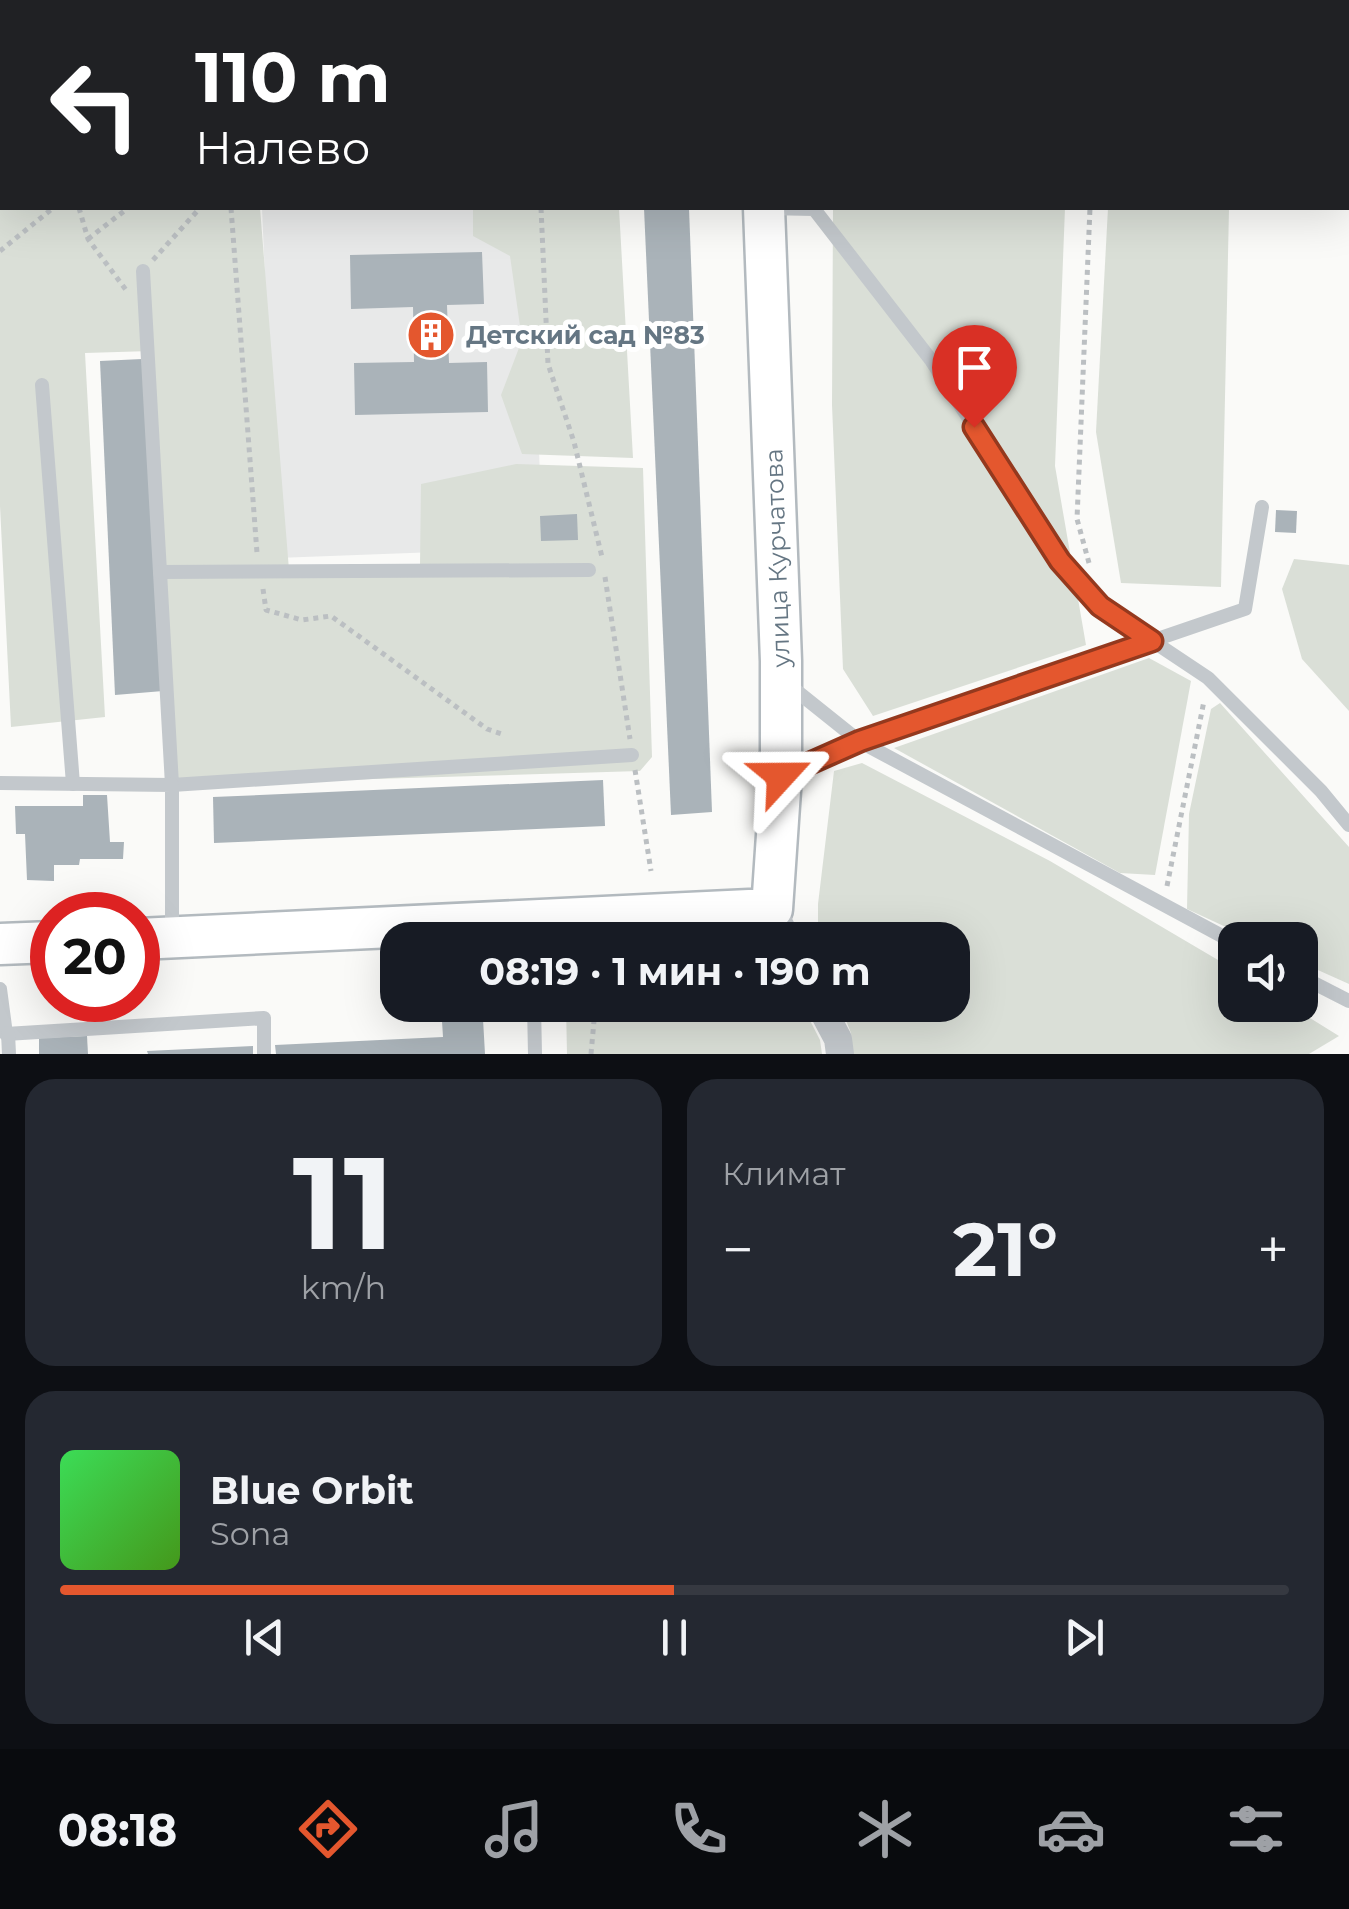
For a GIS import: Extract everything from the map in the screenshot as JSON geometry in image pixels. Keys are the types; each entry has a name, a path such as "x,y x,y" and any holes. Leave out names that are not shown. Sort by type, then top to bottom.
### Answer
{"street":[{"name":"улица Курчатова","path":"764,210 780,678 780,922"},
{"path":"160,938 380,934"},
{"path":"0,944 30,943"},
{"path":"829,1022 840,1054"}],"lane":[{"path":"815,210 931,360 1060,561 1100,606 1208,678 1349,824"},
{"path":"144,271 172,784 160,893"},
{"path":"42,385 73,784"},
{"path":"781,776 860,741 1245,609 1262,508"},
{"path":"160,572 589,570"},
{"path":"780,678 860,741 1218,934"},
{"path":"0,783 172,784 632,755"},
{"path":"1318,985 1349,1001"},
{"path":"0,988 9,1054"},
{"path":"8,1033 264,1018 264,1054"},
{"path":"534,1022 535,1054"}],"path":[{"path":"0,250 50,210"},
{"path":"80,210 88,239 126,291 198,210"},
{"path":"88,239 125,210"},
{"path":"231,210 258,559"},
{"path":"541,210 548,364 598,530 651,872"},
{"path":"1090,210 1077,518 1100,606"},
{"path":"260,576 266,610 302,620 331,616 441,698 487,729 502,734"},
{"path":"1164,907 1208,678"},
{"path":"591,1054 594,1022"}],"shaded area":[{"path":"0,210 260,210 289,570 420,566 421,484 516,464 643,468 652,757 640,771 172,785 151,351 85,353 105,717 11,727 0,506"},
{"path":"262,210 529,210 543,548 277,558"},
{"path":"473,210 619,210 633,458 522,454 501,395 522,340 510,256 473,236"},
{"path":"833,210 1065,210 1055,466 1086,645 873,716 843,669 832,405"},
{"path":"1108,210 1229,210 1221,587 1121,583 1096,432"},
{"path":"1294,559 1349,565 1349,711 1302,659 1282,589"},
{"path":"1149,658 1191,681 1155,875 1120,873 894,748"},
{"path":"1220,703 1349,847 1349,984 1318,970 1318,922 1218,923 1187,909 1189,814 1211,709"},
{"path":"862,763 1050,861 1218,960 1218,1022 1316,1022 1339,1036 1309,1054 853,1054 847,1022 970,1022 970,922 818,922 834,771"},
{"path":"566,1022 811,1022 822,1054 567,1054"}],"building":[{"path":"644,210 689,210 712,812 671,815"},
{"name":"Детский сад №83","path":"482,252 484,304 447,305 449,363 487,362 488,412 355,415 354,363 414,362 413,307 351,309 350,255"},
{"path":"142,359 163,691 115,695 100,361"},
{"path":"1276,510 1297,511 1296,533 1275,532"},
{"path":"577,514 578,540 541,541 540,516"},
{"path":"603,780 605,826 214,843 213,797"},
{"path":"83,795 107,795 110,842 124,842 123,859 80,859 79,865 54,865 54,881 27,880 25,834 16,834 15,806 83,806"},
{"path":"442,1022 483,1022 485,1054 276,1054 275,1045 443,1037"},
{"path":"87,1036 88,1054 39,1054 39,1038"},
{"path":"253,1046 253,1054 147,1051"}],"place":[{"name":"Детский сад №83","path":"431,335"}],"route":[{"path":"781,776 860,741 1152,641 1100,606 1060,561 974,427"}]}
